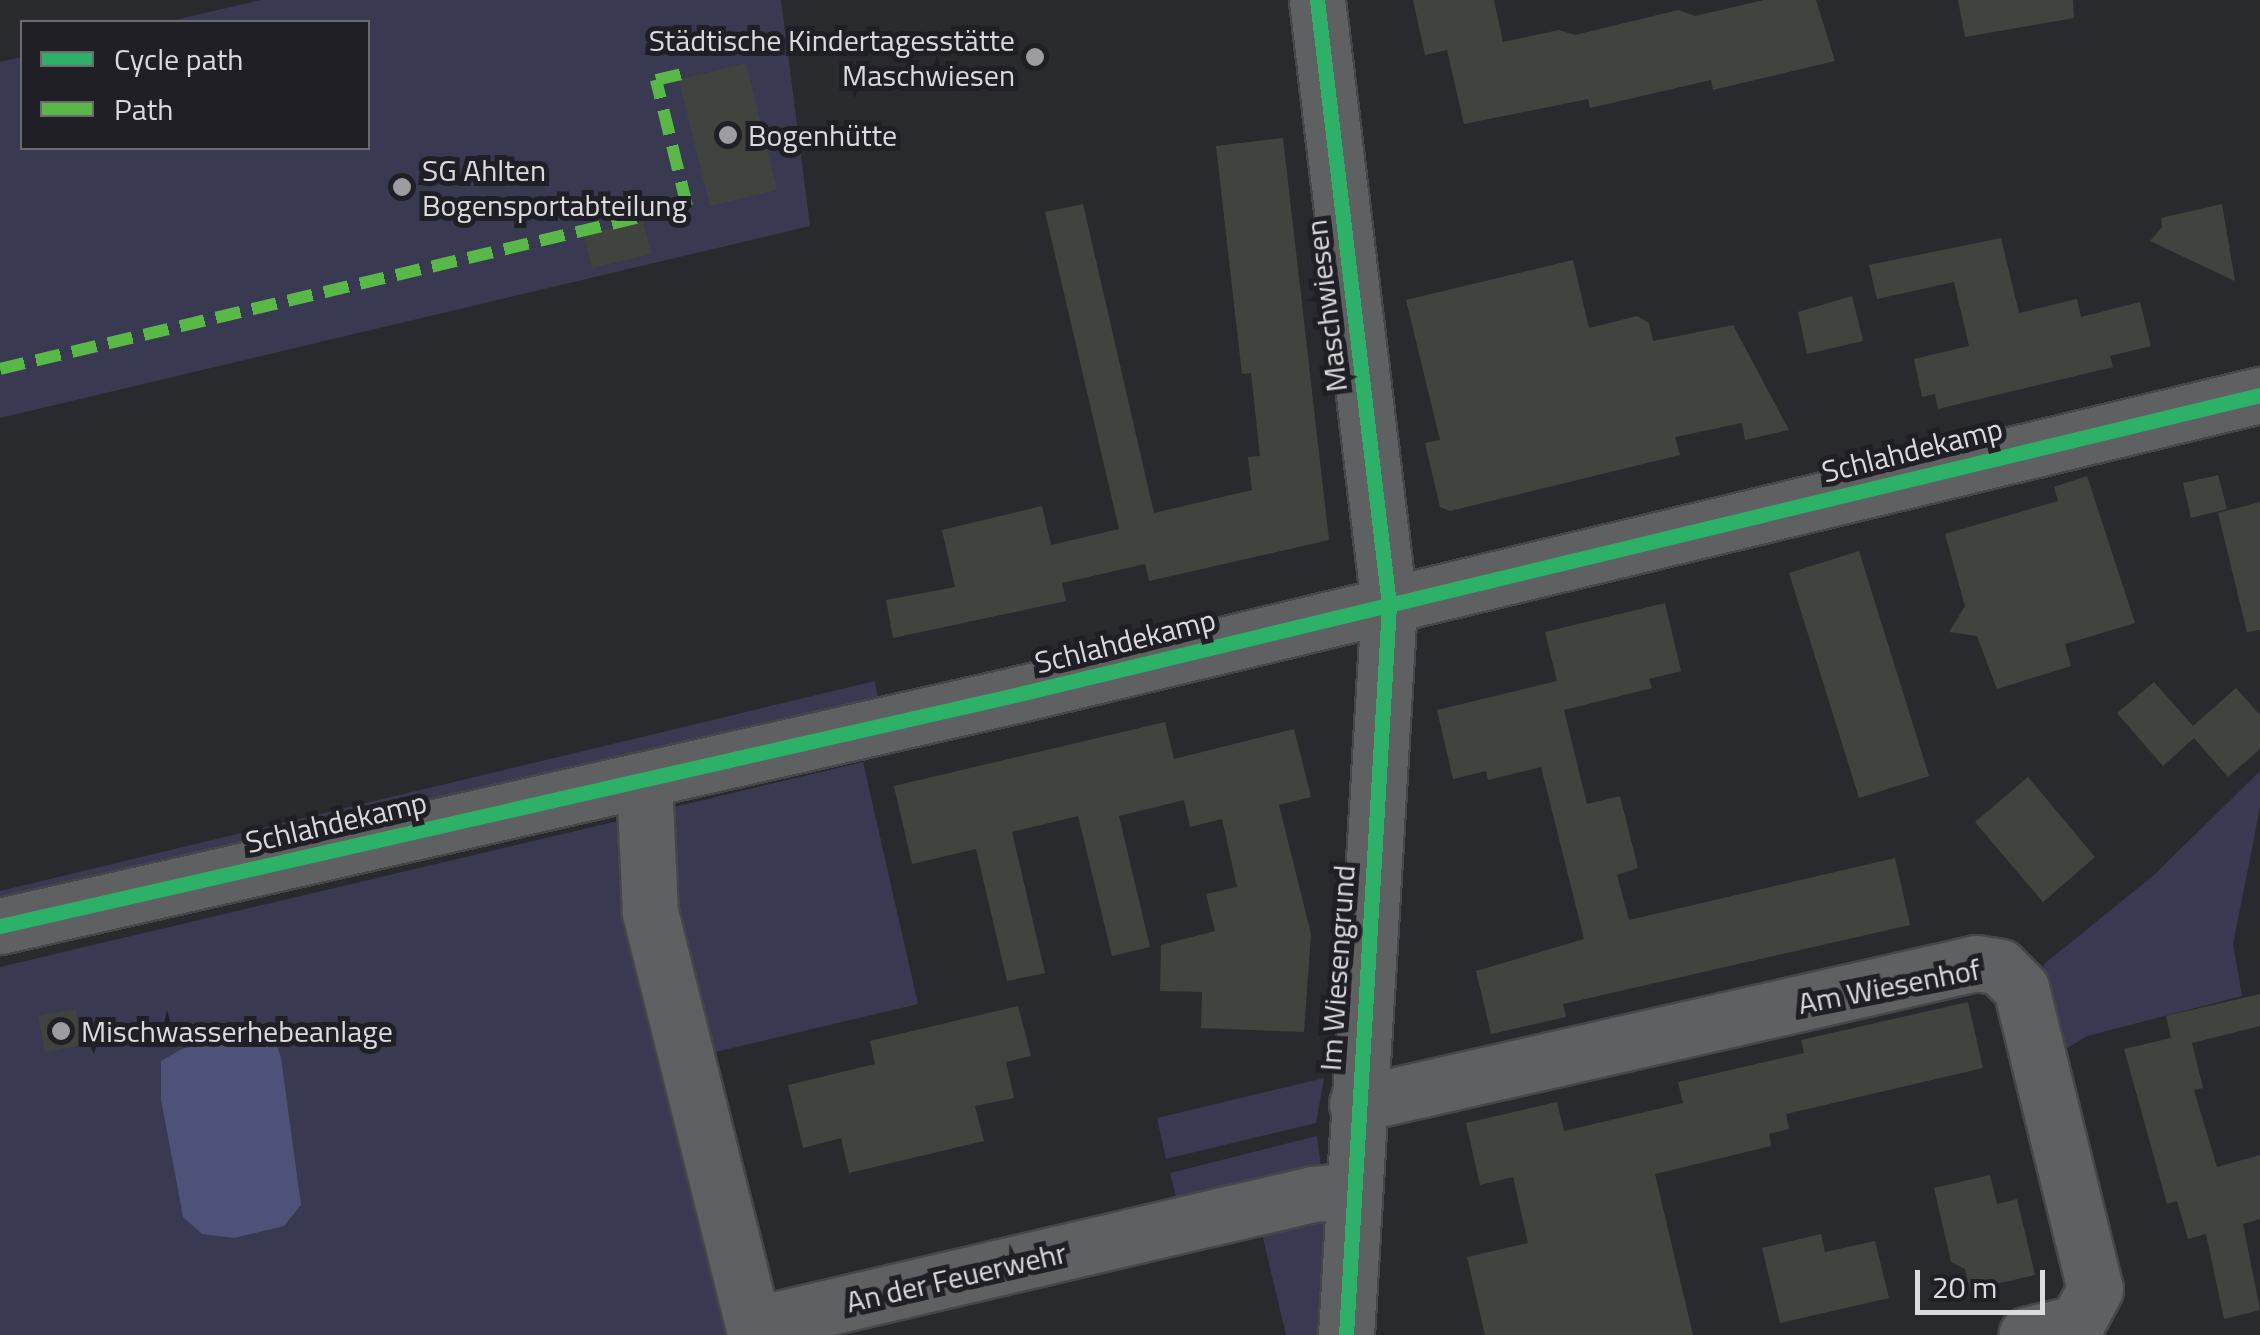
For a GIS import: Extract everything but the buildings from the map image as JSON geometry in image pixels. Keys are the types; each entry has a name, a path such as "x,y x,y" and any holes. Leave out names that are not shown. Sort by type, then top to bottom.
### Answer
{"street":[{"name":"Maschwiesen","path":"1317,0 1389,605"},
{"name":"Schlahdekamp","path":"0,926 644,781 2260,396"},
{"name":"Im Wiesengrund","path":"1346,1335 1389,605"},
{"name":"An der Feuerwehr","path":"644,781 650,912 754,1325 1313,1194 1352,1192"},
{"name":"Am Wiesenhof","path":"1357,1104 1976,963 2000,967 2021,988 2095,1289 2077,1323 2026,1335"}],"shaded area":[{"name":"SG Ahlten Bogensportabteilung","path":"261,0 781,0 810,226 0,418 0,62 20,57 20,150 370,150 370,20 175,20"},
{"path":"875,681 878,700 0,903 0,891"},
{"path":"863,762 918,1004 707,1054 671,908 666,809"},
{"path":"2260,771 2260,808 2233,944 2242,996 2087,1036 2061,1052 2043,965 2154,875"},
{"path":"626,819 737,1335 0,1335 0,967","holes":["162,1061 183,1217 161,1100"]},
{"path":"249,1032 273,1034 281,1058 301,1205 284,1226 234,1238 202,1234 183,1217 161,1100 161,1061 182,1049"},
{"path":"1324,1078 1316,1123 1166,1159 1157,1118"},
{"path":"1317,1136 1321,1166 1312,1173 1178,1205 1170,1173"},
{"path":"1308,1215 1337,1234 1332,1335 1286,1335 1260,1225"}],"marked path":[{"path":"0,369 687,206 656,80 686,73"}],"cycle path":[{"path":"1317,0 1389,605 1346,1335"},
{"path":"0,926 1015,695 2260,395"}],"place":[{"name":"Städtische Kindertagesstätte Maschwiesen","path":"1035,57"},
{"name":"Bogenhütte","path":"728,135"},
{"name":"SG Ahlten Bogensportabteilung","path":"402,187"},
{"name":"Mischwasserhebeanlage","path":"61,1031"}]}
